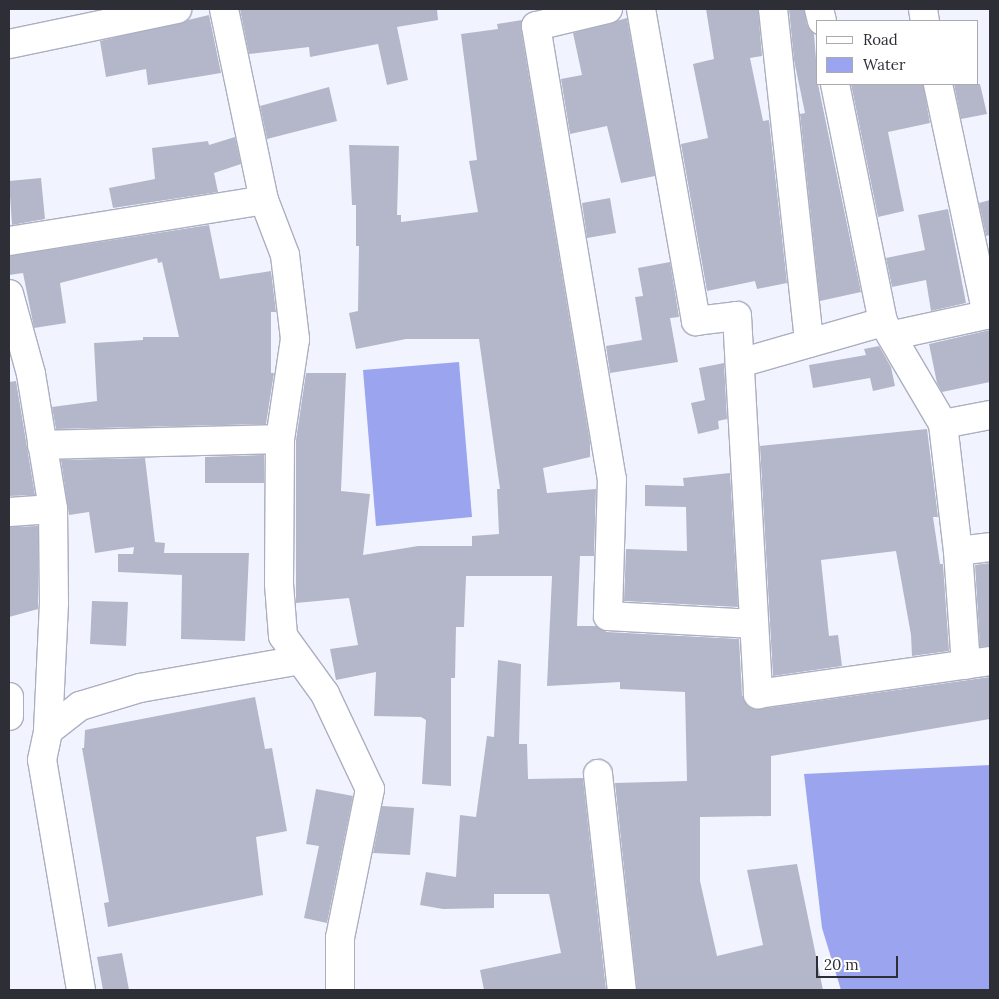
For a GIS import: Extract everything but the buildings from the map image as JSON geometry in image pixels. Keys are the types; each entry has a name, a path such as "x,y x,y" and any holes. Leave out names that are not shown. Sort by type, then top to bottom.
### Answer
{"street":[{"path":"9,44 177,9"},
{"path":"224,9 264,200 284,255 295,339 280,439 279,584 283,636 325,694 370,789 340,938 340,990"},
{"path":"608,9 536,26 612,479 608,616 754,624"},
{"path":"640,9 696,321 737,316 758,694 978,663 958,551 943,424 888,328 835,85"},
{"path":"773,9 809,343"},
{"path":"740,363 809,343 888,328 989,315 938,85"},
{"path":"9,241 264,200"},
{"path":"9,294 31,374 53,509 54,603 48,731 42,760 82,990"},
{"path":"943,424 990,415"},
{"path":"42,445 280,439"},
{"path":"9,512 53,509"},
{"path":"958,551 990,547"},
{"path":"48,731 80,706 140,688 300,660"},
{"path":"9,697 9,716"},
{"path":"598,774 622,990"}],"water":[{"path":"459,362 472,517 376,526 363,370"},
{"path":"990,765 990,990 841,990 822,928 804,774"}]}
